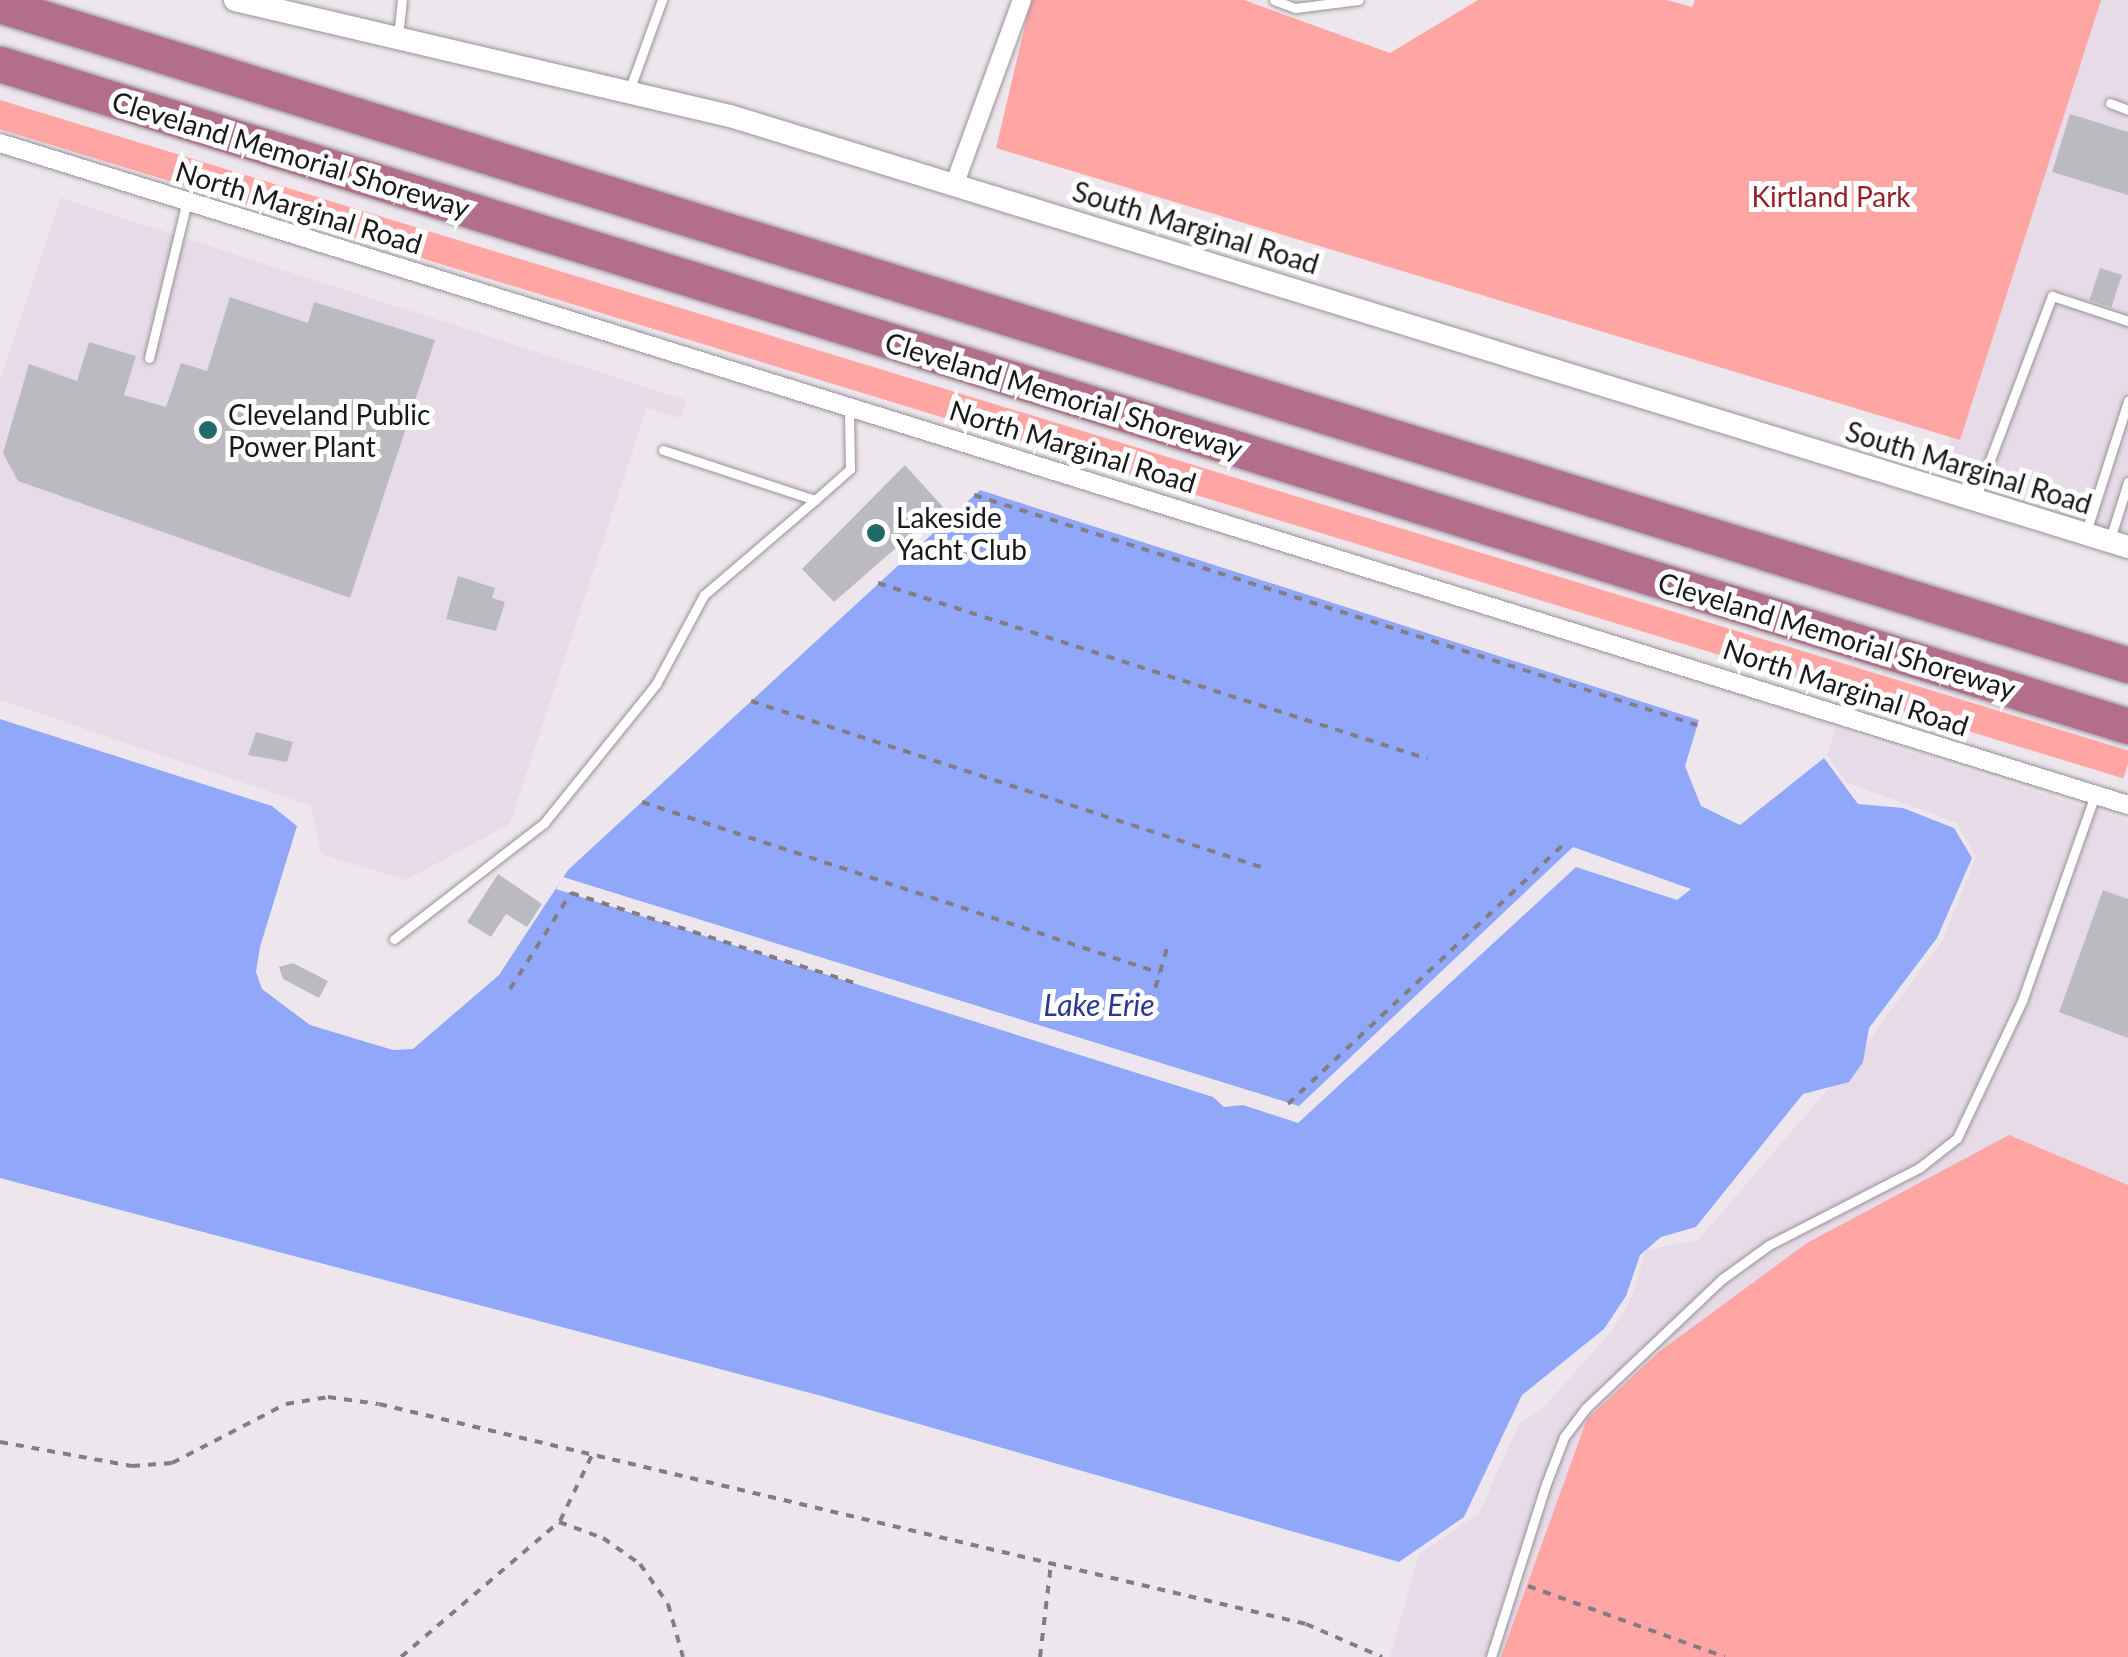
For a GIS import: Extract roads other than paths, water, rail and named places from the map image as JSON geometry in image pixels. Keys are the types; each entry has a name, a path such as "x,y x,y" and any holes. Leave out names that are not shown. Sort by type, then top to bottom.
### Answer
{"highway":[{"name":"Cleveland Memorial Shoreway","path":"6,5 2128,665"},
{"name":"Cleveland Memorial Shoreway","path":"0,64 2128,726"}],"street":[{"name":"South Marginal Road","path":"236,0 730,116 2119,544"},
{"path":"955,184 1022,0"},
{"name":"North Marginal Road","path":"0,143 2128,805"}],"lane":[{"path":"398,40 402,0"},
{"path":"628,93 662,0"},
{"path":"1274,0 1295,8 1359,0"},
{"path":"2110,103 2128,110"},
{"path":"149,358 187,201"},
{"path":"1975,500 2052,296 2128,321"},
{"path":"2085,534 2128,401"},
{"path":"394,939 544,822 656,684 704,595 850,469 849,406"},
{"path":"663,450 816,500"},
{"path":"2119,544 2128,482"},
{"path":"1491,1657 1564,1437 1586,1408 1722,1279 1769,1245 1918,1168 1957,1138 2022,1001 2095,795"}],"water":[{"name":"Lake Erie","path":"980,490 1699,720 1685,766 1701,806 1740,825 1824,758 1858,804 1903,808 1954,828 1972,858 1937,938 1869,1028 1863,1062 1849,1082 1803,1094 1696,1227 1661,1237 1640,1255 1626,1296 1604,1329 1522,1395 1464,1517 1399,1562 818,1395 0,1178 0,719 272,806 297,826 260,947 256,972 262,989 310,1025 393,1050 413,1049 499,975 568,870"}],"place":[{"name":"Cleveland Public Power Plant","path":"208,430"},
{"name":"Lakeside Yacht Club","path":"876,533"}],"park label":[{"name":"Kirtland Park","path":"1831,196"}]}
